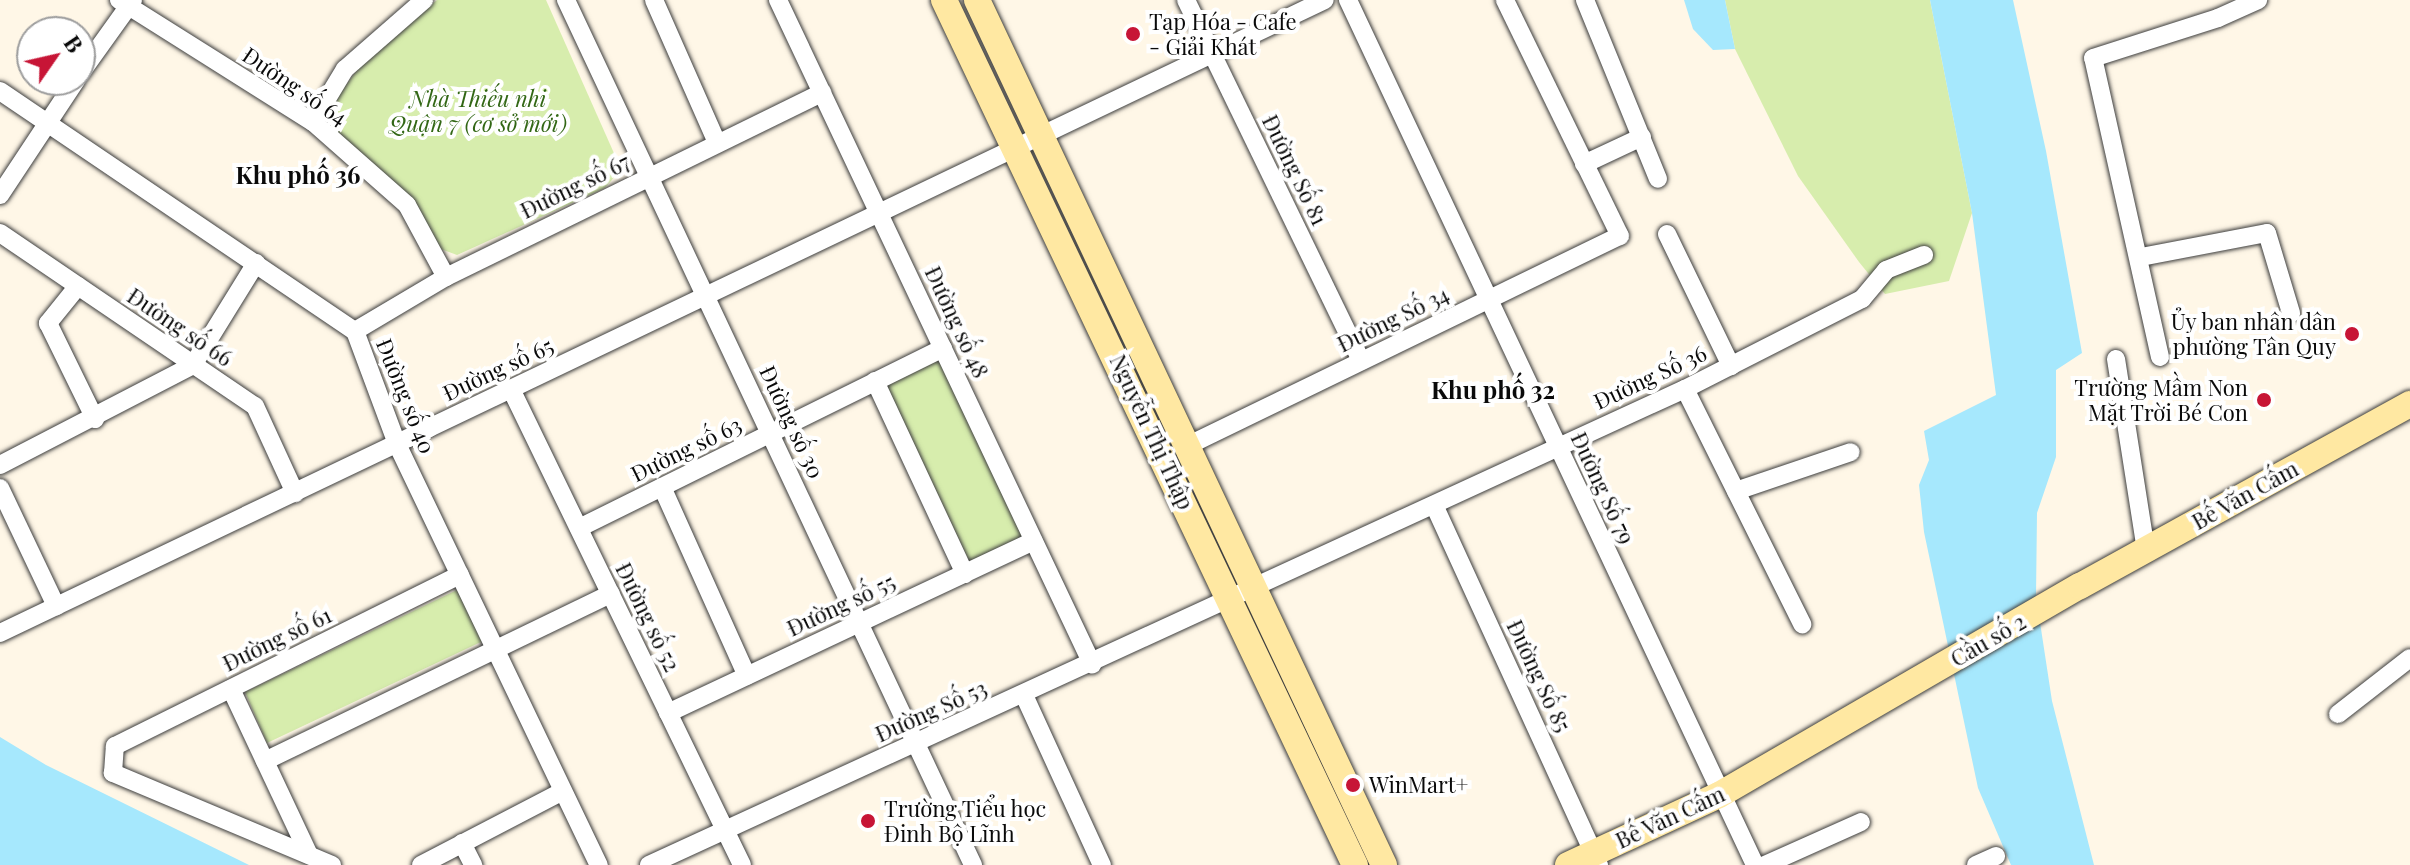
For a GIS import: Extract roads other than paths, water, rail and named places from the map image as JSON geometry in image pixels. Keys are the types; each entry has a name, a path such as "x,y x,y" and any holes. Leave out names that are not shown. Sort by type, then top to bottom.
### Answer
{"main road":[{"name":"Nguyễn Thị Thập","path":"944,0 1244,596 1384,865"},
{"name":"Nguyễn Thị Thập","path":"977,0 1187,446 1244,596 1355,865"},
{"name":"Bế Văn Cấm","path":"2080,586 2410,404"},
{"name":"Cầu số 2","path":"1896,694 2080,586"},
{"name":"Bế Văn Cấm","path":"1568,865 1596,859 1719,795 1896,694"}],"street":[{"path":"313,122 345,69 424,0"},
{"name":"Đường số 30","path":"566,0 973,865"},
{"path":"654,0 717,143"},
{"name":"Đường số 48","path":"778,0 1092,664"},
{"name":"Đường Số 81","path":"1186,0 1361,361"},
{"name":"Đường số 65","path":"0,633 1325,0"},
{"name":"Đường Số 79","path":"1348,0 1719,795 1755,865"},
{"path":"1505,0 1584,164 1642,137"},
{"path":"1585,0 1658,179"},
{"path":"2160,357 2141,257 2093,58 2218,18 2258,0"},
{"path":"96,49 126,2"},
{"name":"Đường số 64","path":"126,2 313,122 407,205 446,277"},
{"name":"Đường số 40","path":"0,91 355,331 397,444 599,865"},
{"name":"Đường số 67","path":"355,331 446,277 822,93"},
{"path":"0,195 65,96"},
{"name":"Đường Số 34","path":"1187,446 1620,236 1584,164"},
{"name":"Đường số 66","path":"0,233 255,406 295,493"},
{"path":"2141,257 2267,233 2291,313"},
{"path":"1667,234 1731,366"},
{"name":"Đường Số 36","path":"1244,596 1731,366 1862,299 1886,270 1924,255"},
{"path":"0,465 95,419 193,365 256,263"},
{"path":"78,286 48,323 95,419"},
{"name":"Đường số 63","path":"579,528 943,348"},
{"path":"2116,359 2146,550"},
{"path":"875,381 965,574"},
{"name":"Đường số 52","path":"511,389 742,865"},
{"path":"1685,389 1802,624"},
{"path":"1736,491 1851,452"},
{"path":"662,487 747,676"},
{"path":"2,496 56,606"},
{"name":"Đường Số 85","path":"1435,507 1596,859"},
{"name":"Đường số 55","path":"668,713 1034,541"},
{"name":"Đường số 61","path":"309,855 113,773 115,746 460,575"},
{"path":"265,761 611,594"},
{"name":"Đường Số 53","path":"649,865 1244,596"},
{"path":"2338,714 2410,658"},
{"path":"231,689 309,855 332,865"},
{"path":"1024,695 1102,865"},
{"path":"421,865 563,791"},
{"path":"1765,865 1861,822"},
{"path":"462,843 473,865"},
{"path":"1976,865 1996,856"}],"water":[{"path":"1684,0 1725,0 1735,49 1713,50 1693,29"},
{"path":"1930,0 2013,0 2046,151 2082,353 2056,370 2056,457 2037,513 2036,596 2052,701 2094,865 2011,865 1978,788 1924,532 1919,485 1929,460 1924,431 1996,395 1972,213"},
{"path":"0,737 46,765 249,865 0,865"}],"place":[{"name":"Tạp Hóa - Cafe - Giải Khát","path":"1133,34"},
{"name":"Ủy ban nhân dân phường Tân Quy","path":"2352,334"},
{"name":"Trường Mầm Non Mặt Trời Bé Con","path":"2264,400"},
{"name":"WinMart+","path":"1353,785"},
{"name":"Trường Tiểu học Đinh Bộ Lĩnh","path":"868,821"}],"district":[{"name":"Khu phố 36","path":"298,175"},
{"name":"Khu phố 32","path":"1493,390"}],"park label":[{"name":"Nhà Thiếu nhi Quận 7 (cơ sở mới)","path":"478,110"}]}
